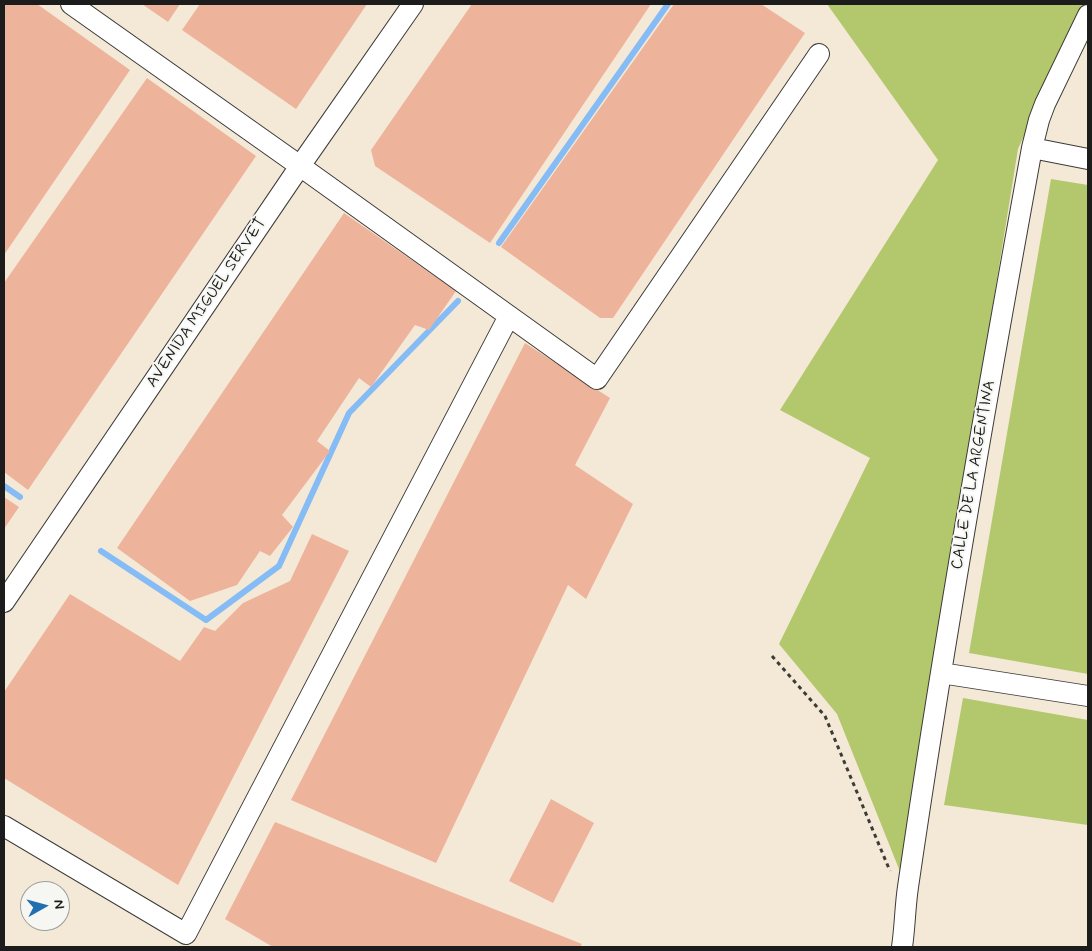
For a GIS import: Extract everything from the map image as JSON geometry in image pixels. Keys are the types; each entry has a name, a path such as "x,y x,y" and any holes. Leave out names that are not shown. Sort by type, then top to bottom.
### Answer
{"street":[{"path":"71,4 597,379 818,54"},
{"name":"AVENIDA MIGUEL SERVET","path":"4,602 300,166 413,4"},
{"name":"CALLE DE LA ARGENTINA","path":"902,947 908,889 940,673 979,440 1032,148 1045,104 1088,14"},
{"path":"1032,148 1088,158"},
{"path":"4,826 186,934 509,316"},
{"path":"940,673 1088,696"}],"path":[{"path":"772,656 825,716 890,872"}],"green space":[{"path":"827,4 1084,4 1018,149 901,874 837,714 779,644 870,458 780,410 938,160"},
{"path":"1051,179 1088,185 1088,674 969,653"},
{"path":"963,698 1088,720 1088,825 944,805"}],"building":[{"path":"4,4 37,4 130,70 4,255"},
{"path":"142,4 180,4 168,22"},
{"path":"200,4 367,4 296,109 182,30"},
{"path":"472,4 651,4 490,243 375,166 371,150"},
{"path":"674,4 761,4 805,33 613,318 600,318 501,247"},
{"path":"147,78 256,156 28,490 4,472 4,283"},
{"path":"344,213 456,291 429,330 415,325 371,387 359,378 317,441 330,451 282,515 293,527 270,556 260,551 237,585 190,601 117,548"},
{"path":"525,343 610,398 575,465 633,504 586,599 568,585 436,863 291,800"},
{"path":"4,497 19,507 4,529"},
{"path":"312,534 349,551 178,885 4,778 4,692 70,594 180,661 204,627 215,631 243,603 290,581"},
{"path":"551,799 594,823 553,903 509,881"},
{"path":"275,822 582,944 580,947 273,947 225,919"}],"waterway":[{"path":"499,243 668,4"},
{"path":"101,551 206,620 279,566 349,413 458,301"},
{"path":"4,486 20,497"}]}
